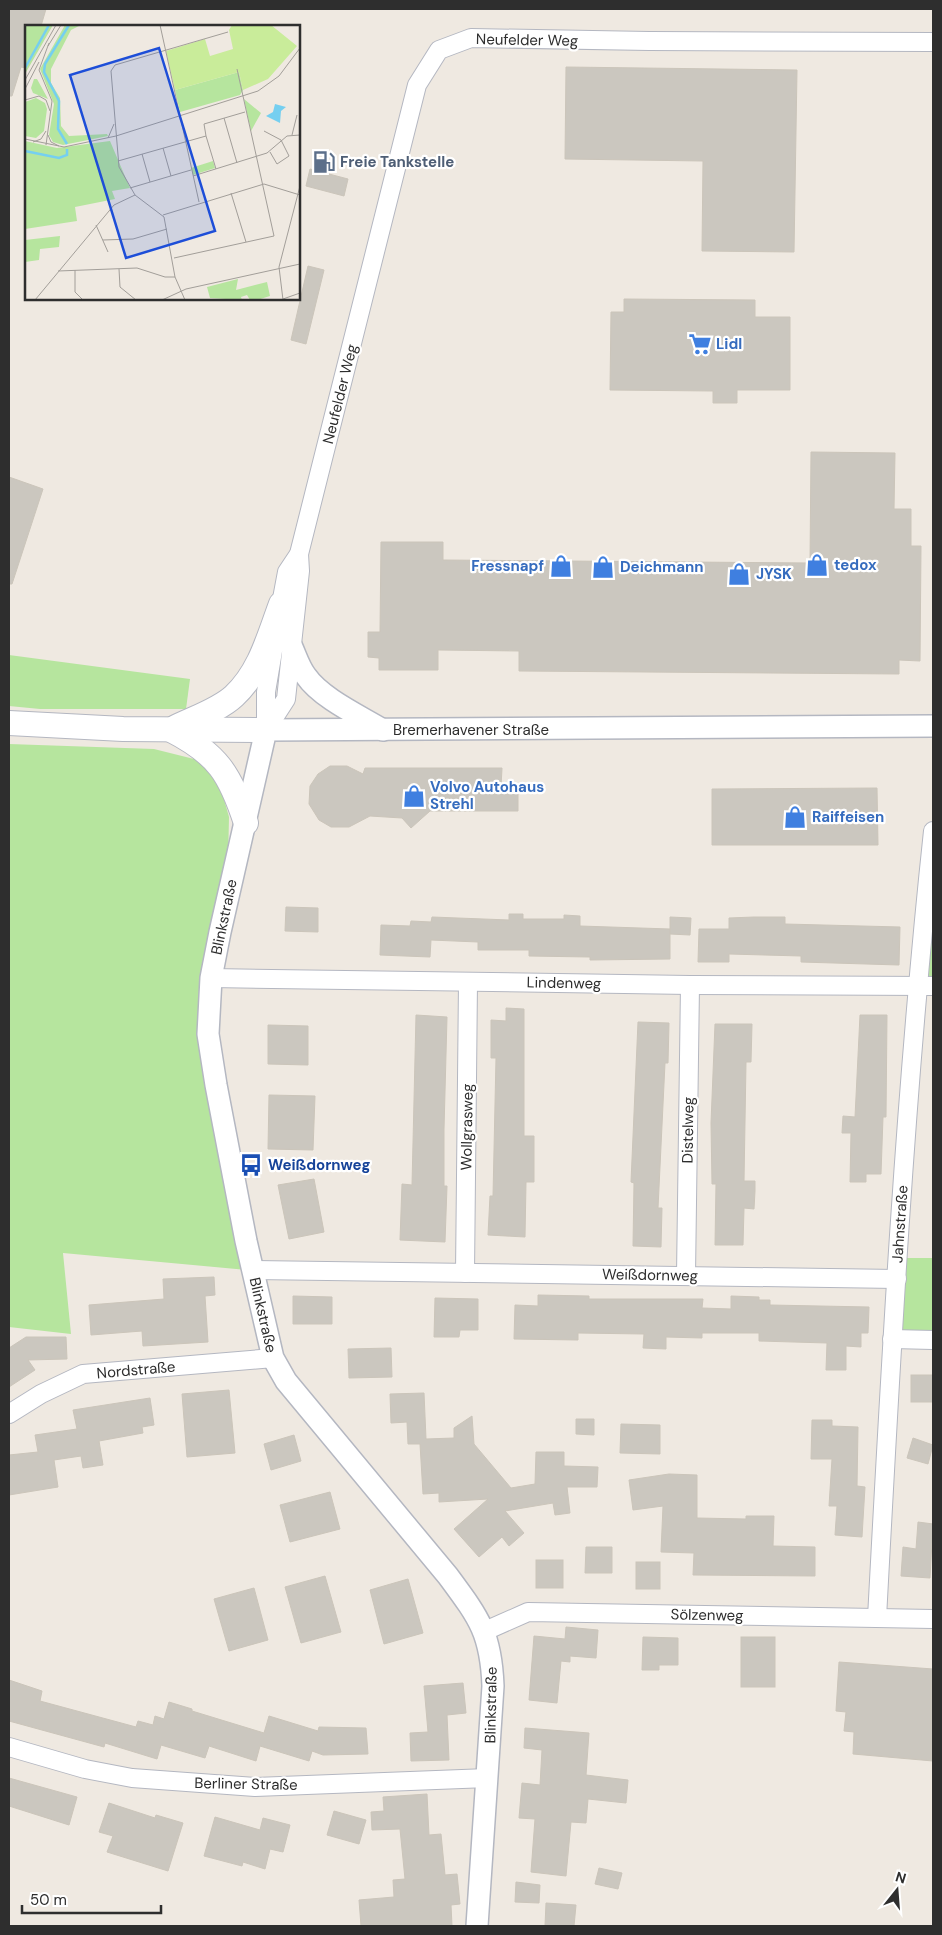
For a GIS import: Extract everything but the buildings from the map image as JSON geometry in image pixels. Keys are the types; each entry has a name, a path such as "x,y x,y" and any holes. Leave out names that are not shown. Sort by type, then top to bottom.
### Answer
{"main road":[{"path":"170,730 233,697 248,680 260,661 281,604"},
{"name":"Bremerhavener Straße","path":"9,723 170,730 266,730"},
{"path":"170,730 198,744 215,760 235,791 246,823"}],"street":[{"name":"Neufelder Weg","path":"266,730 266,692 288,572 298,554 417,85 439,50 471,38 649,42 933,42"},
{"name":"Neufelder Weg","path":"266,730 286,699 300,571 298,554"},
{"path":"291,644 299,666 307,678 323,692 383,730"},
{"name":"Bremerhavener Straße","path":"266,730 933,726"},
{"name":"Blinkstraße","path":"266,730 212,978 208,1034 221,1114 252,1270 273,1358 286,1381 448,1576 468,1603 485,1631 492,1656 494,1686 477,1926"},
{"name":"Jahnstraße","path":"877,1618 896,1279 925,986 933,831"},
{"name":"Lindenweg","path":"212,978 690,985 925,986"},
{"name":"Wollgrasweg","path":"465,1273 468,982"},
{"name":"Distelweg","path":"686,1275 690,985"},
{"name":"Weißdornweg","path":"252,1270 896,1279"},
{"path":"892,1340 933,1340"},
{"name":"Nordstraße","path":"9,1414 41,1394 83,1374 273,1358"},
{"name":"Sölzenweg","path":"485,1631 528,1612 933,1619"},
{"name":"Berliner Straße","path":"9,1747 85,1769 132,1778 256,1787 488,1778"}],"green space":[{"path":"9,655 190,679 186,709 40,709 9,706"},
{"path":"9,744 154,749 198,760 220,785 229,817 228,862 209,930 201,977 247,1270 63,1253 71,1334 9,1327"},
{"path":"933,909 933,977 925,977"},
{"path":"902,1258 933,1258 933,1333 899,1332"}],"place":[{"name":"Freie Tankstelle","path":"324,162"},
{"name":"Lidl","path":"700,344"},
{"name":"tedox","path":"817,565"},
{"name":"Fressnapf","path":"561,566"},
{"name":"Deichmann","path":"603,567"},
{"name":"JYSK","path":"739,574"},
{"name":"Volvo Autohaus Strehl","path":"414,796"},
{"name":"Raiffeisen","path":"795,817"},
{"name":"Weißdornweg","path":"251,1165"}]}
